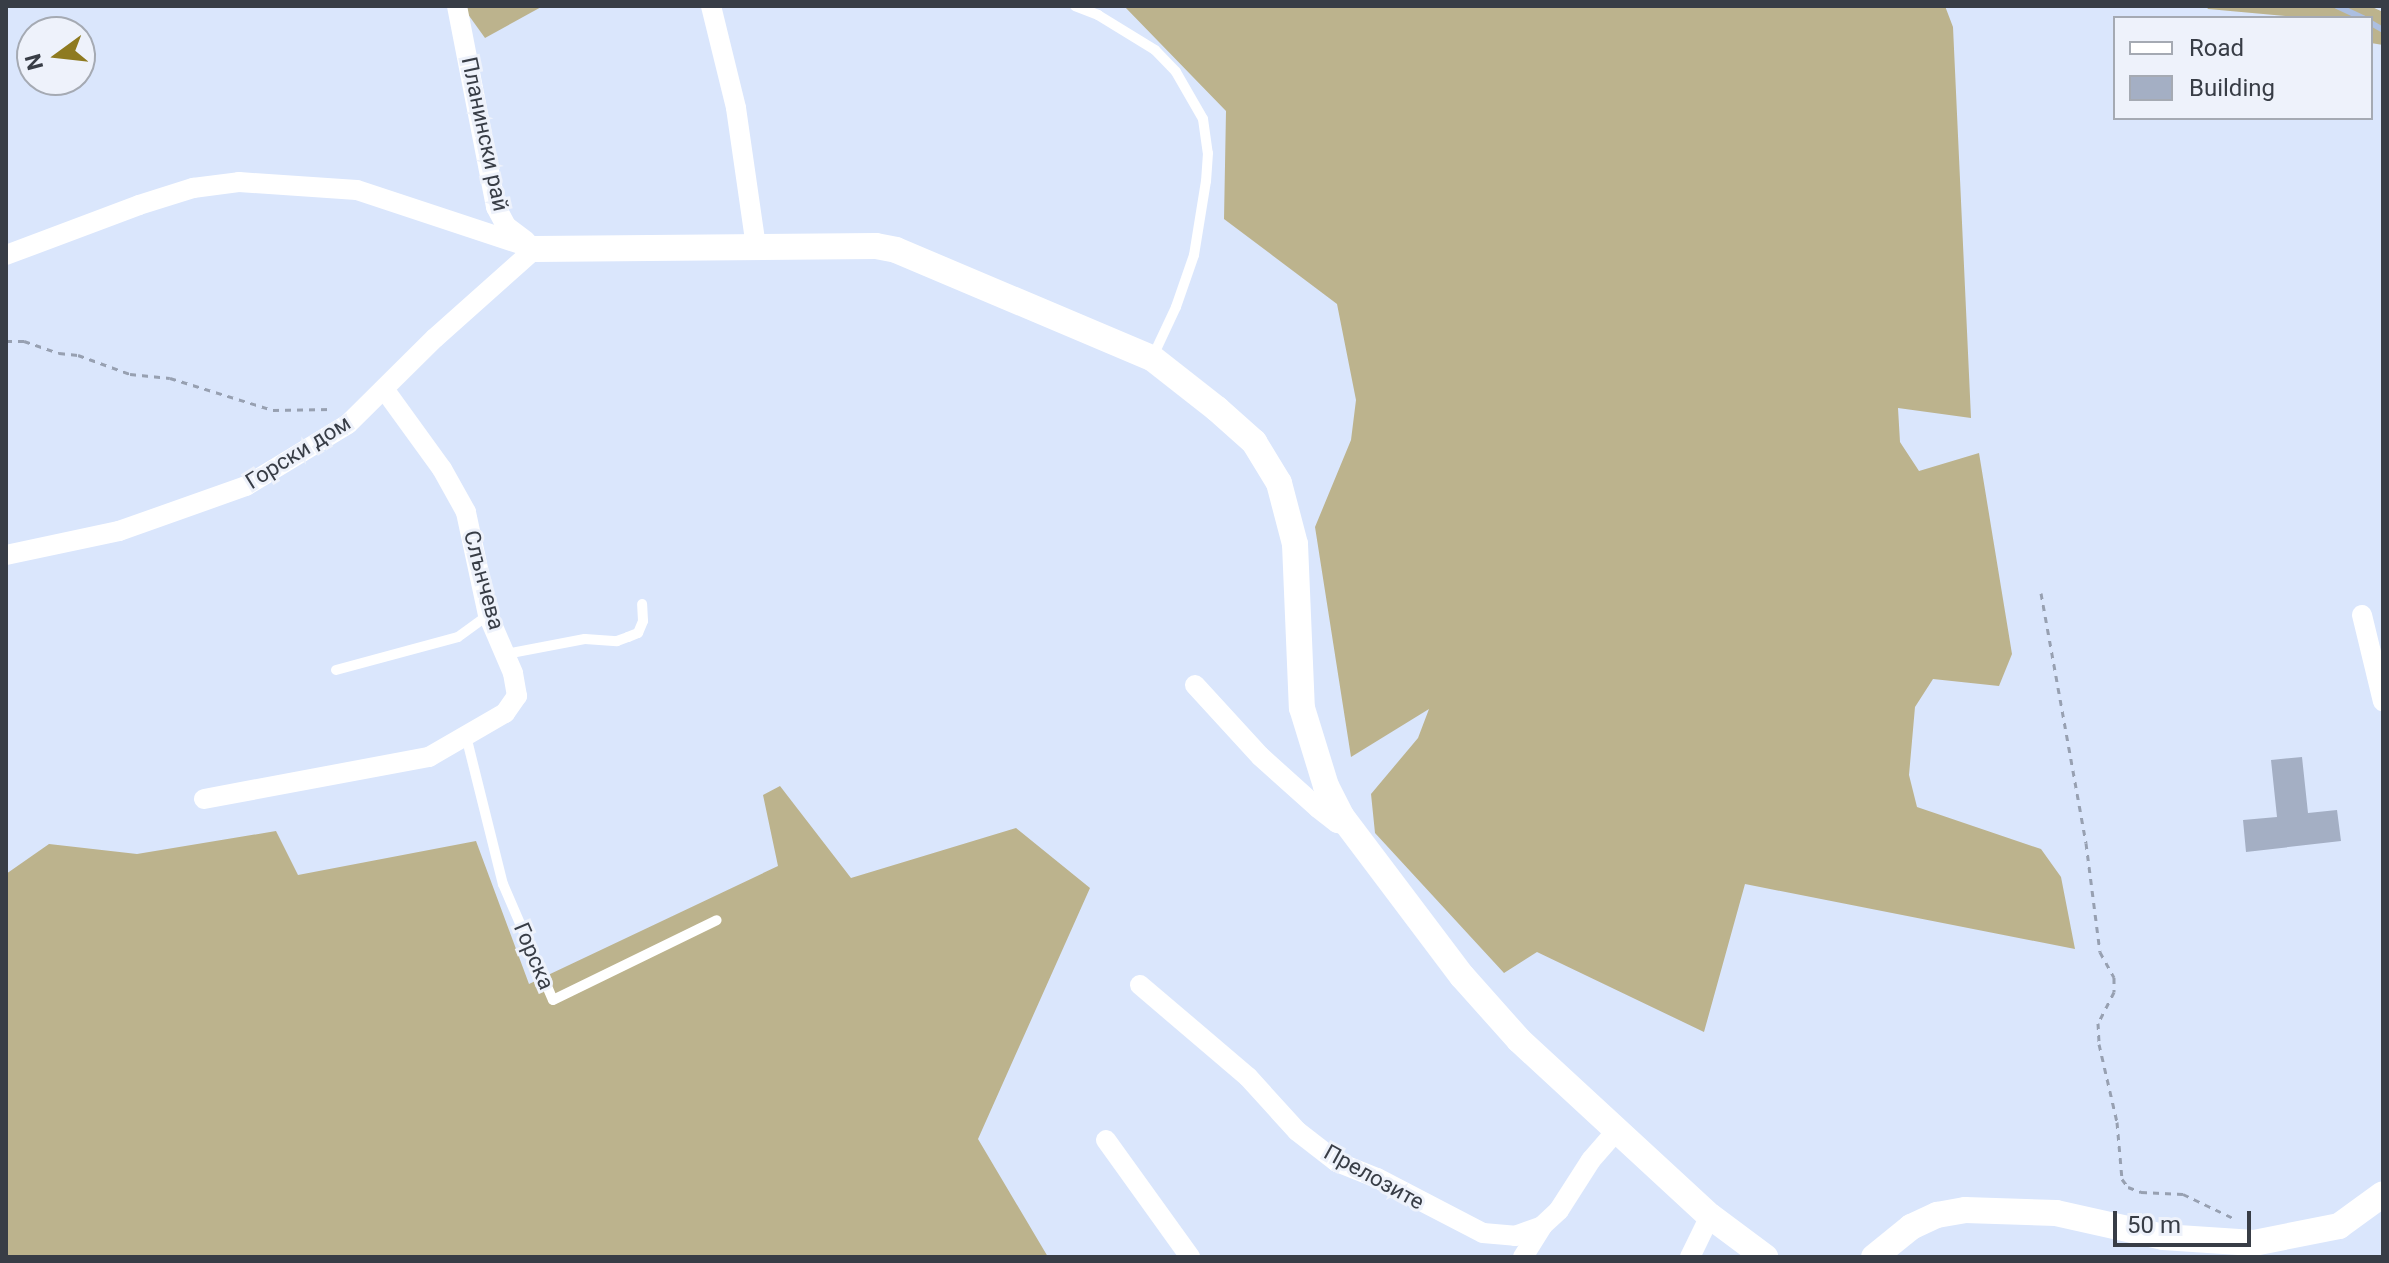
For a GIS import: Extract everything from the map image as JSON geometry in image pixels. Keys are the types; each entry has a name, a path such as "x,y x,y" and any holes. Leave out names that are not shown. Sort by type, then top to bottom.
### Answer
{"street":[{"name":"Планински рай","path":"457,6 496,207 506,226 535,249"},
{"path":"711,6 736,108 756,247"},
{"path":"6,255 193,188 239,182 357,190 535,249 876,246 896,250 1152,358 1254,442 1279,483 1295,544 1302,708 1326,786 1347,825 1462,976 1519,1040 1615,1132 1710,1216 1765,1257"},
{"name":"Горски дом","path":"6,555 119,531 246,486 348,424 535,249"},
{"name":"Слънчева","path":"204,799 429,757 505,713 517,696 506,654 488,615 466,512 442,469 384,389"},
{"path":"2362,615 2383,702"},
{"path":"1195,685 1260,756 1318,808 1347,825"},
{"name":"Прелозите","path":"1140,985 1248,1077 1297,1131 1337,1162 1377,1178 1483,1233 1515,1236 1542,1226"},
{"path":"1523,1257 1542,1226 1559,1210 1591,1160 1615,1132"},
{"path":"1106,1140 1190,1257"},
{"path":"1874,1257 1911,1227 1937,1215 1965,1210 2056,1213 2163,1237 2246,1240 2339,1226 2383,1194"},
{"path":"1690,1257 1710,1216"}],"lane":[{"path":"1075,6 1098,15 1155,50 1176,72 1203,119 1208,153 1194,255 1176,307 1152,358"},
{"path":"506,654 585,639 617,641 628,637 638,633 643,621 642,604"},
{"path":"336,670 458,637 488,615"},
{"name":"Горска","path":"466,736 503,884 553,1000 717,920"}],"path":[{"path":"6,341 24,341 59,353 88,357 130,374 170,378 273,410 364,408"},
{"path":"2041,593 2086,843 2097,937 2100,952 2114,977 2114,992 2098,1023 2099,1044 2117,1122 2122,1179 2128,1187 2141,1192 2183,1194 2246,1240"}],"shaded area":[{"path":"462,6 543,6 485,38"},
{"path":"1124,6 1945,6 1953,27 1971,418 1898,408 1900,442 1919,471 1979,453 2012,654 1999,686 1933,679 1915,707 1909,775 1917,807 2041,849 2061,877 2075,949 1745,884 1704,1032 1537,952 1504,973 1375,833 1371,794 1418,738 1429,709 1351,757 1315,527 1351,440 1356,400 1337,304 1224,219 1226,111"},
{"path":"2206,6 2370,6 2383,12 2383,45 2373,43 2373,16 2285,16 2208,9"},
{"path":"780,786 851,878 1016,828 1090,888 978,1139 1048,1257 6,1257 6,874 49,844 137,854 276,831 298,875 476,841 529,984 778,866 763,795"}],"building":[{"path":"2302,757 2308,813 2337,810 2341,841 2246,852 2243,820 2277,817 2271,760"}],"waterway":[{"path":"2337,6 2359,16"},
{"path":"2373,24 2383,30"}]}
